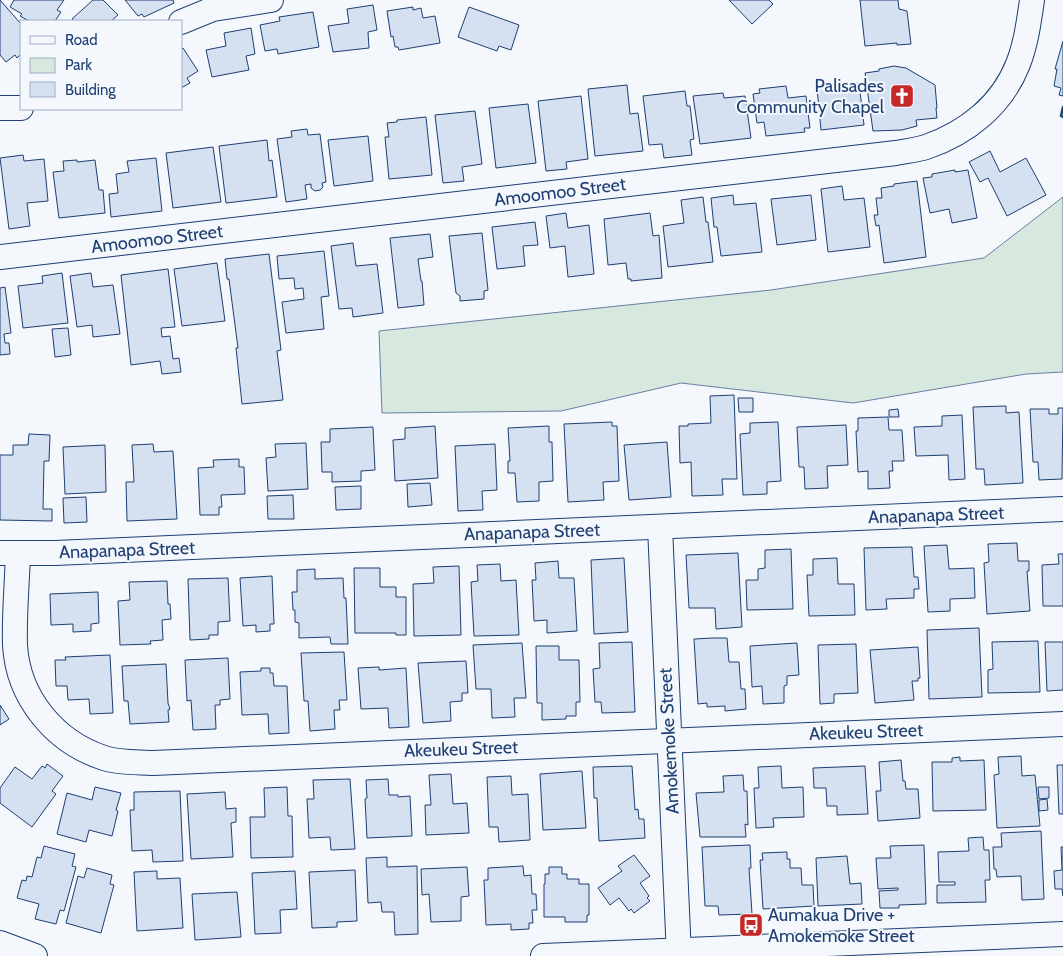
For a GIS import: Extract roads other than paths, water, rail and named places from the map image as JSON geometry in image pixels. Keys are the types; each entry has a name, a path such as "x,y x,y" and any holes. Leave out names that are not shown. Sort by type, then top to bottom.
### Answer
{"street":[{"path":"182,22 213,10 270,0"},
{"name":"Amoomoo Street","path":"0,257 896,154 925,148 952,136 984,115 1010,82 1025,44 1032,0"},
{"path":"0,108 20,108"},
{"name":"Anapanapa Street","path":"9,553 1063,509"},
{"name":"Amokemoke Street","path":"660,527 678,953"},
{"name":"Akeukeu Street","path":"9,553 15,646 20,673 27,693 51,726 84,750 105,759 153,763 1063,724"},
{"path":"543,956 678,953 1063,934"},
{"path":"0,943 35,956"}],"place":[{"name":"Palisades Community Chapel","path":"902,96"},
{"name":"Aumakua Drive + Amokemoke Street","path":"751,925"}]}
